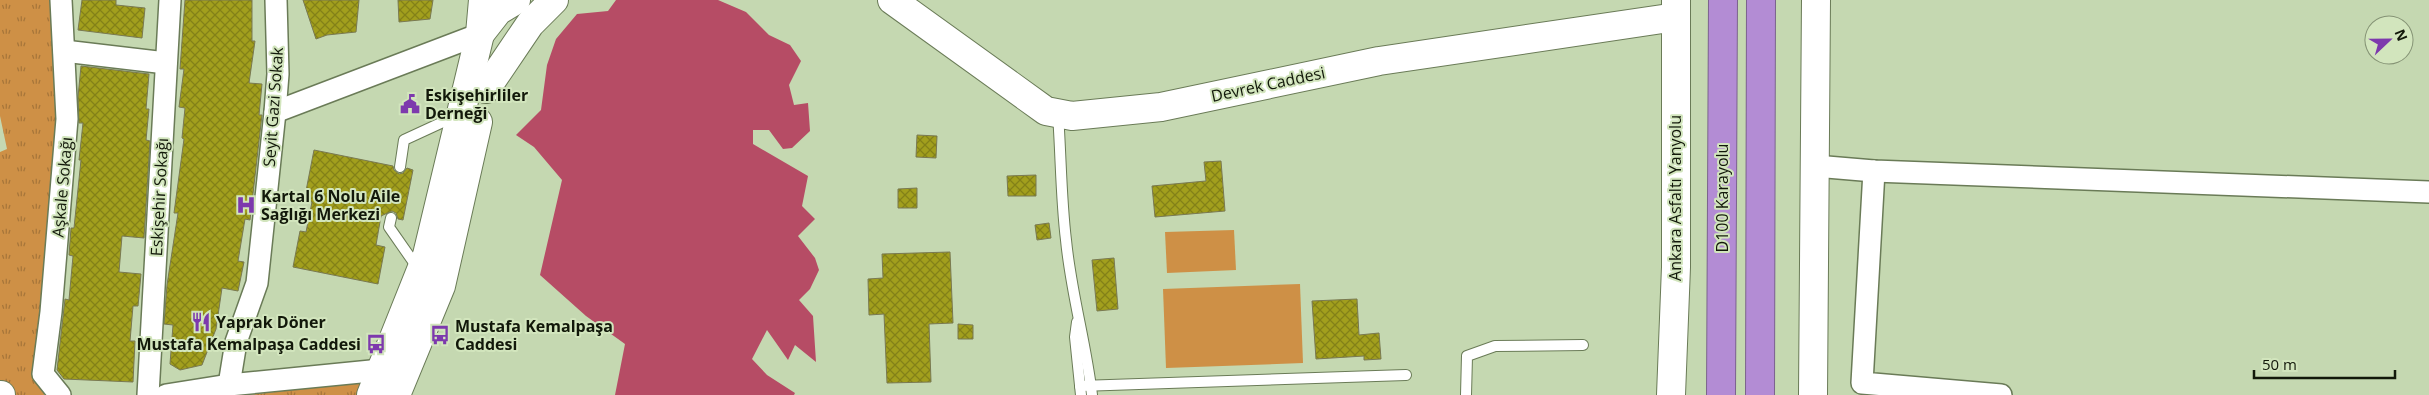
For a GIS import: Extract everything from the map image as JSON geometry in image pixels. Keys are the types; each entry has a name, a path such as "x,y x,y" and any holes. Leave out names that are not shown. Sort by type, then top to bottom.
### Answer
{"highway":[{"name":"D100 Karayolu","path":"1721,395 1723,0"},
{"path":"1760,395 1761,0"}],"street":[{"name":"Aşkale Sokağı","path":"60,395 43,374 51,312 67,119 61,0"},
{"name":"Eskişehir Sokağı","path":"148,395 170,0"},
{"name":"Seyit Gazi Sokak","path":"229,385 236,342 257,284 278,74 276,0"},
{"path":"486,88 530,24 554,0"},
{"name":"Devrek Caddesi","path":"892,0 1046,111 1072,116 1161,107 1379,61 1676,9"},
{"path":"1812,395 1816,0"},
{"path":"396,395 441,286 486,88 499,3"},
{"path":"371,395 427,255 480,34 499,3"},
{"name":"Ankara Asfaltı Yanyolu","path":"1670,395 1676,267 1676,9"},
{"path":"275,112 480,34"},
{"path":"64,51 166,63"},
{"path":"1815,166 1874,171 2429,192"},
{"path":"1874,171 1863,389 2001,395"},
{"path":"166,395 229,385 381,370"}],"lane":[{"path":"1058,113 1066,240 1078,316 1088,358 1092,390"},
{"path":"400,167 404,140 461,114"},
{"path":"391,218 389,227 420,272"},
{"path":"1078,316 1075,337 1080,391 1406,375"},
{"path":"1466,395 1467,356 1495,346 1583,345"}],"green space":[{"path":"0,0 54,0 63,122 44,395 14,395 0,386 0,152 7,149 0,116"},
{"path":"1234,230 1236,270 1167,273 1165,232"},
{"path":"1300,284 1303,363 1166,368 1163,289"},
{"path":"367,382 362,395 248,395"}],"shaded area":[{"path":"616,0 718,0 746,12 769,35 790,45 801,61 789,85 794,105 808,103 810,131 792,148 783,149 769,130 753,130 753,144 808,176 802,206 815,219 798,236 815,258 819,270 810,289 799,300 813,316 816,362 795,345 788,360 767,330 752,359 767,375 795,393 794,395 615,395 625,344 586,316 540,275 562,180 534,147 516,135 541,110 547,65 556,39 577,14 608,11"}],"building":[{"path":"82,0 116,0 116,5 145,8 142,38 78,30"},
{"path":"185,0 252,0 252,41 255,41 249,83 262,84 259,115 262,115 250,220 245,219 238,261 244,262 238,291 222,288 216,329 202,365 180,370 170,364 173,325 164,324 167,285 178,213 174,213 184,139 182,138 185,108 179,107 184,69 180,69"},
{"path":"303,0 359,0 356,32 327,35 316,39"},
{"path":"398,0 433,0 430,19 399,22"},
{"path":"81,66 149,74 146,109 149,109 146,140 150,141 144,238 122,236 119,272 141,274 138,306 133,306 130,341 135,341 133,382 64,379 57,370 65,299 69,300 73,256 69,255 71,228 74,228 81,160 79,160 83,123 79,123 78,97"},
{"path":"917,135 937,136 936,158 916,157"},
{"path":"314,150 393,166 394,170 399,174 403,173 407,168 413,170 403,220 398,219 396,213 392,211 381,216 376,245 385,247 378,284 293,267 300,231 306,232 312,202 304,201"},
{"path":"1221,161 1225,211 1155,217 1152,186 1206,181 1204,162"},
{"path":"1036,175 1036,196 1008,196 1007,176"},
{"path":"917,188 917,208 898,208 898,189"},
{"path":"1049,223 1051,238 1037,240 1035,225"},
{"path":"950,252 953,323 929,324 931,382 887,383 884,314 869,315 868,279 883,278 882,254"},
{"path":"1114,258 1118,309 1097,311 1092,260"},
{"path":"1357,299 1359,335 1379,333 1381,359 1364,360 1364,356 1316,359 1312,301"},
{"path":"958,324 973,325 973,339 958,339"}],"place":[{"name":"Eskişehirliler Derneği","path":"410,104"},
{"name":"Kartal 6 Nolu Aile Sağlığı Merkezi","path":"246,205"},
{"name":"Yaprak Döner","path":"201,322"},
{"name":"Mustafa Kemalpaşa Caddesi̇","path":"440,335"},
{"name":"Mustafa Kemalpaşa Caddesi","path":"376,344"}]}
